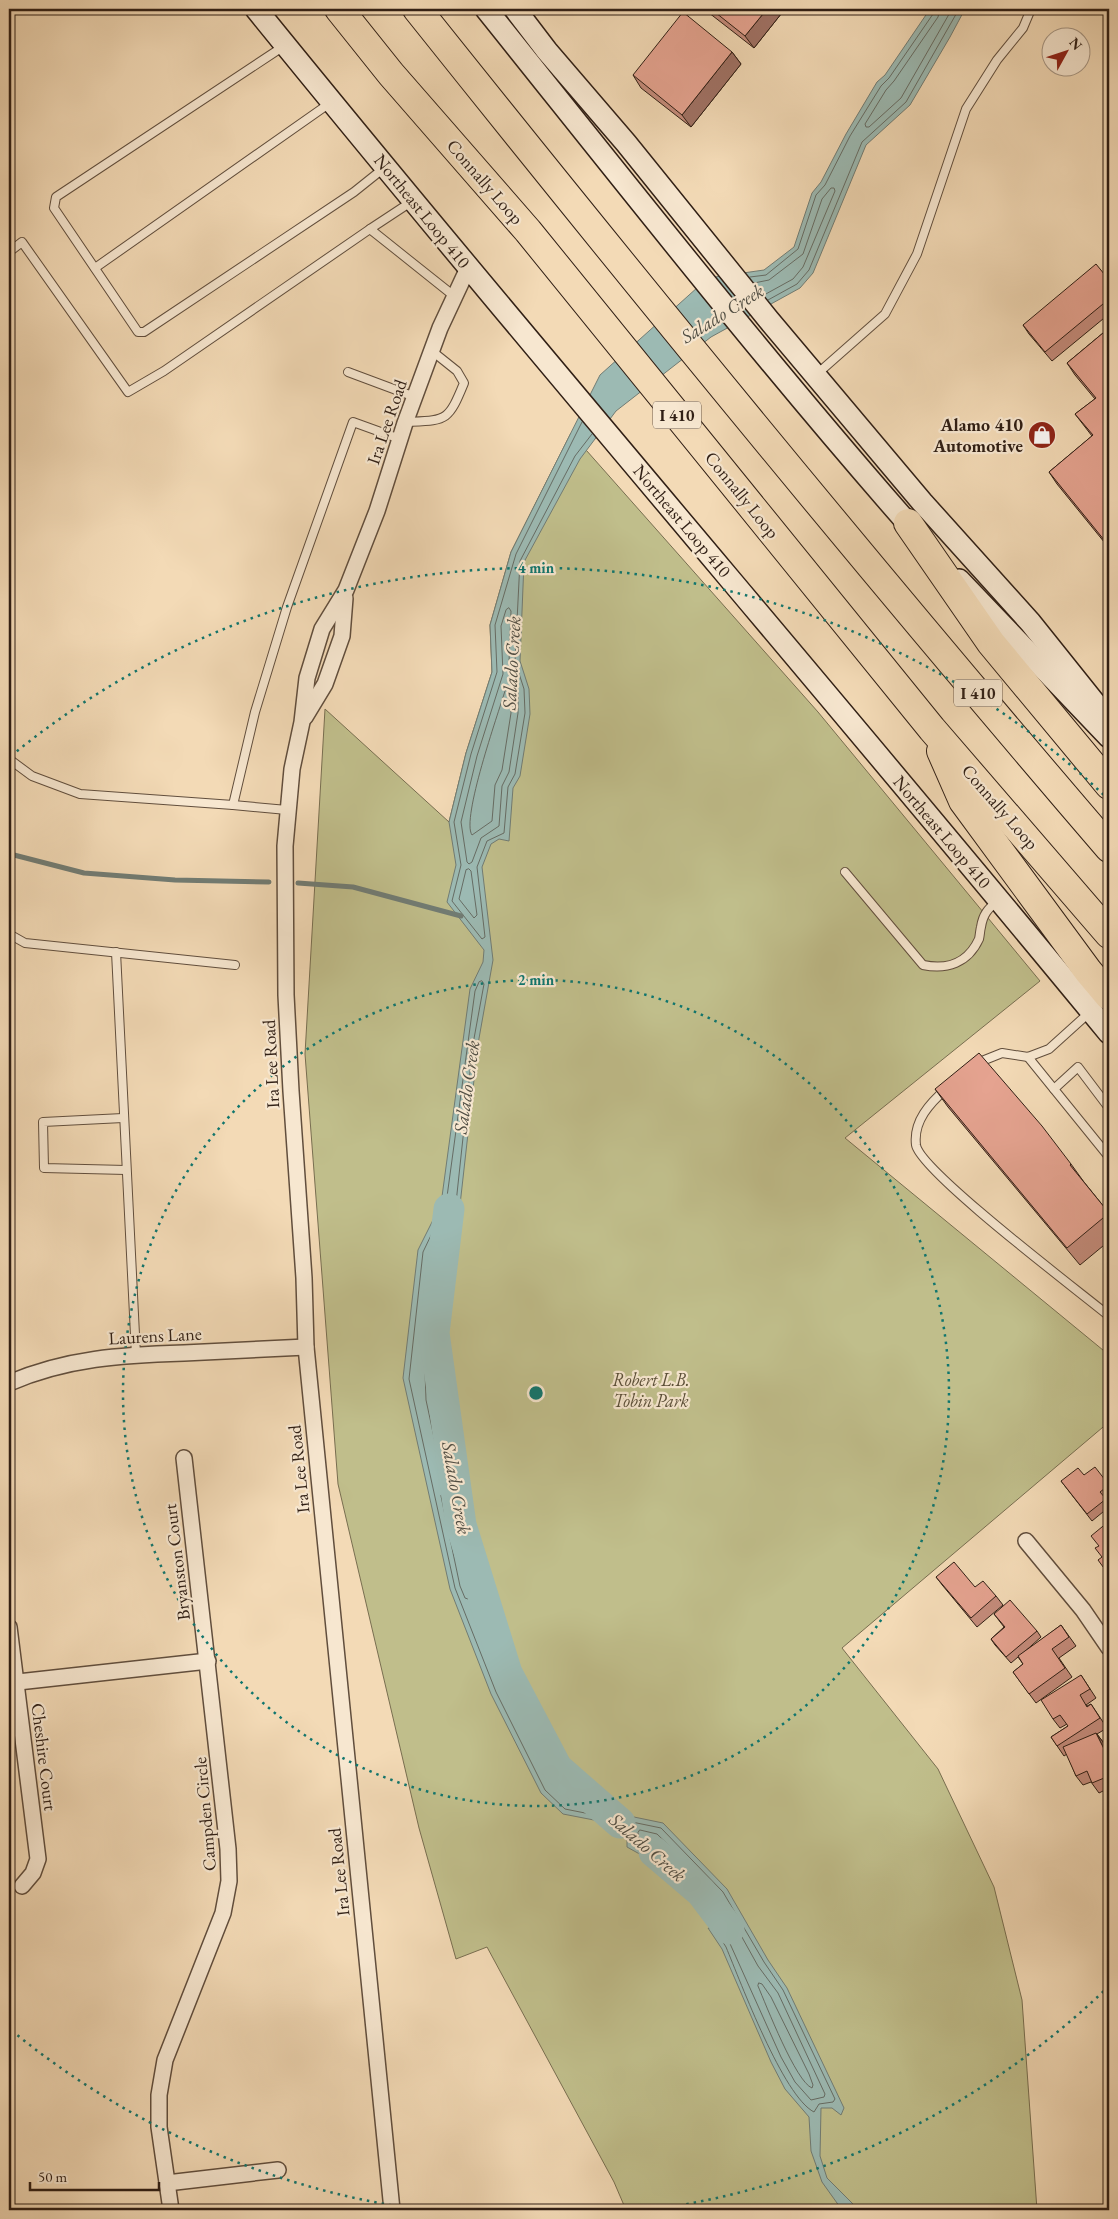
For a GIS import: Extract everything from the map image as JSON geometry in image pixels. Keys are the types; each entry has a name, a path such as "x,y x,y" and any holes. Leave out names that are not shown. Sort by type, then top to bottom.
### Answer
{"highway":[{"path":"326,9 391,74"},
{"name":"Connally Loop","path":"339,9 391,74 528,231 932,728 1109,934"},
{"name":"I 410","path":"417,9 568,197 848,537 1109,848"},
{"path":"908,523 991,643 1109,785"},
{"path":"932,728 963,802 1070,948 1100,1003"}],"main road":[{"name":"Northeast Loop 410","path":"256,9 468,268 998,899 1100,1003 1109,1034"},
{"path":"486,9 652,217 872,483 951,572 1109,737"},
{"path":"515,9 547,51 626,143 768,320 922,502 1030,622 1088,694 1109,724"}],"street":[{"name":"Ira Lee Road","path":"392,2210 306,1347 304,1278 290,1091 286,995 285,846 292,769 302,722 307,678 322,629 346,590 377,511 400,439 432,351 454,296 468,268"},
{"name":"Ira Lee Road","path":"302,722 325,684 342,636 346,590"},
{"name":"Laurens Lane","path":"9,1383 30,1374 65,1364 100,1357 306,1347"},
{"name":"Bryanston Court","path":"184,1458 208,1661"},
{"path":"1026,1541 1083,1610 1109,1648"},
{"name":"Cheshire Court","path":"9,1627 12,1682 38,1859 33,1873 22,1886"},
{"path":"12,1682 208,1661"},
{"name":"Campden Circle","path":"171,2210 159,2127 159,2095 165,2060 223,1913 229,1881 228,1849 208,1661"},
{"path":"167,2183 278,2170"}],"lane":[{"path":"816,376 885,314 917,254 966,109 997,60 1022,28 1030,9"},
{"path":"285,44 56,197 54,208 138,332 144,332 354,192 386,167"},
{"path":"94,268 332,102"},
{"path":"9,252 22,242 128,392 164,371 413,201"},
{"path":"370,229 454,296"},
{"path":"406,422 438,421 453,409 464,383 457,371 432,351"},
{"path":"348,372 415,397"},
{"path":"233,805 256,712 287,607 353,422 400,439"},
{"path":"9,759 32,776 80,794 287,810"},
{"path":"845,872 923,965 938,968 953,965 967,955 979,938 982,919 986,911 998,899"},
{"path":"9,934 25,943 235,965"},
{"path":"116,952 136,1354"},
{"path":"972,1067 979,1062 1002,1053 1028,1056 1050,1048 1100,1003"},
{"path":"1028,1056 1109,1157"},
{"path":"1054,1089 1078,1067 1109,1108"},
{"path":"952,1084 929,1105 916,1125 916,1147 923,1160 953,1189 1109,1316"},
{"path":"123,1118 43,1122 44,1168 126,1170"}],"green space":[{"name":"Robert L.B. Tobin Park","path":"571,433 818,712 1040,981 845,1138 1109,1355 1109,1422 842,1648 938,1769 994,1887 1022,2000 1037,2210 626,2210 614,2182 487,1947 456,1959 419,1828 338,1484 305,1054 325,709 449,822 466,753 492,672 490,625 511,552"}],"water":[{"path":"930,9 965,9 910,105 866,145 813,273 800,288 711,337 616,411 580,459 524,562 520,661 529,689 530,714 520,776 513,788 509,841 499,839 491,844 482,867 493,960 478,1044 460,1205 432,1287 428,1313 431,1398 445,1469 467,1513 485,1621 498,1658 553,1776 574,1796 602,1796 619,1803 634,1817 663,1823 727,1889 768,1960 787,1988 844,2108 841,2115 832,2108 821,2108 820,2156 827,2178 859,2210 842,2210 822,2182 811,2151 809,2117 785,2089 771,2062 722,1949 708,1928 719,1929 699,1887 627,1847 627,1835 612,1834 599,1821 563,1814 541,1793 491,1694 450,1589 403,1378 418,1250 441,1204 470,989 483,962 484,950 447,902 456,865 449,822 466,753 492,672 490,625 511,552 600,375 708,278 764,270 794,247 812,193 821,182 846,134 877,82 885,75"}],"building":[{"path":"711,9 767,9 745,36"},
{"path":"683,12 732,52 682,115 633,75"},
{"path":"1096,264 1109,280 1109,299 1045,352 1023,325"},
{"path":"1109,328 1109,546 1049,472 1093,435 1075,414 1096,398 1067,363"},
{"path":"979,1053 1042,1126 1070,1165 1109,1213 1067,1248 935,1089"},
{"path":"1095,1467 1109,1485 1100,1492 1106,1499 1087,1514 1061,1481 1078,1468 1084,1475"},
{"path":"1108,1522 1109,1575 1098,1560 1102,1557 1095,1548 1099,1546 1091,1536"},
{"path":"954,1562 975,1587 983,1581 996,1596 971,1618 936,1577"},
{"path":"1010,1600 1037,1631 1006,1657 991,1639 1005,1627 994,1614"},
{"path":"1061,1625 1069,1637 1052,1649 1065,1668 1029,1694 1013,1672 1023,1664 1018,1656"},
{"path":"1081,1675 1090,1689 1080,1695 1087,1707 1091,1704 1100,1718 1057,1746 1051,1737 1068,1726 1060,1715 1053,1719 1041,1700"},
{"path":"1096,1733 1106,1753 1109,1752 1109,1776 1092,1783 1087,1771 1076,1776 1063,1747"},
{"path":"1109,1787 1109,1801 1104,1789"}],"waterway":[{"path":"9,851 14,855 84,873 175,880 269,882"},
{"path":"298,883 353,887 461,916"},
{"name":"Salado Creek","path":"449,1209 434,1333 461,1525 507,1673 557,1768 620,1823"},
{"name":"Salado Creek","path":"654,1852 701,1892 729,1929"}],"place":[{"name":"Alamo 410 Automotive","path":"1042,435"}]}
